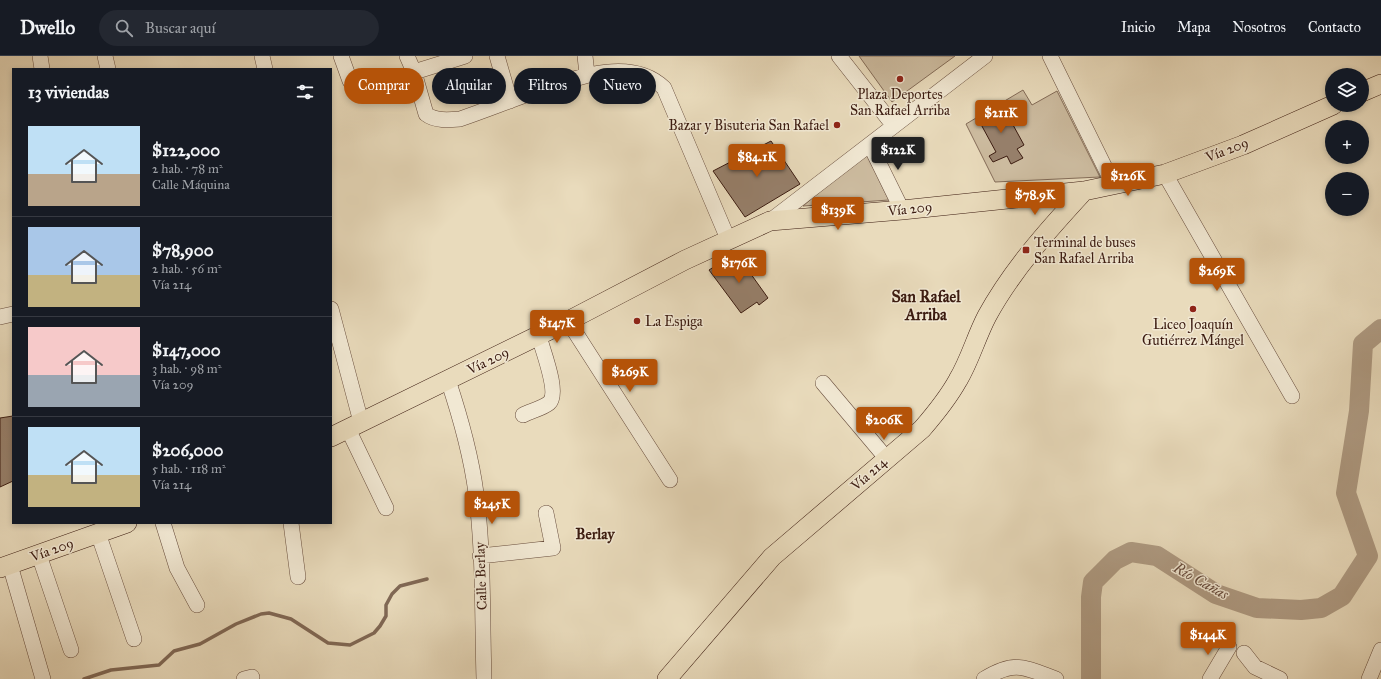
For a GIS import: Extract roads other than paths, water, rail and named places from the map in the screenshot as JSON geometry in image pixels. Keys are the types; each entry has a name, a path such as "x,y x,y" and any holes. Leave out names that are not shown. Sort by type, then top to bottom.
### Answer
{"main road":[{"path":"1369,89 1381,84"},
{"name":"Vía 209","path":"347,430 539,336 728,239 770,221 902,210 1084,191 1165,174 1242,145 1325,109"},
{"name":"Vía 214","path":"667,679 772,557 922,429 942,406 958,380 987,316 1017,271 1055,222 1084,191"},
{"path":"1034,196 1050,209 1055,222"},
{"name":"Vía 209","path":"5,567 119,524"}],"street":[{"path":"40,56 42,68"},
{"path":"105,56 108,68"},
{"path":"262,56 265,68"},
{"path":"341,56 345,68"},
{"path":"407,56 412,68"},
{"path":"424,69 464,56"},
{"path":"497,56 510,101"},
{"path":"585,56 587,74"},
{"path":"839,56 894,126"},
{"path":"770,221 985,56"},
{"path":"1050,56 1113,184"},
{"path":"423,104 426,114 431,117 448,120 460,119 587,74 620,70 635,72 656,79 664,88 728,239"},
{"path":"870,145 902,210"},
{"path":"1165,174 1292,396"},
{"path":"0,317 12,314"},
{"path":"332,317 347,430 386,508"},
{"path":"568,321 670,480"},
{"path":"523,415 549,403 552,398 553,387 539,336"},
{"name":"Calle Berlay","path":"448,380 458,412 476,493 480,556 484,679"},
{"path":"824,383 887,459"},
{"path":"480,556 553,548 546,513"},
{"path":"163,524 176,568 197,605"},
{"path":"291,524 298,577"},
{"path":"98,533 134,639"},
{"path":"38,555 71,650"},
{"path":"5,567 43,679"},
{"path":"1210,679 1229,647"},
{"path":"1369,679 1381,650"},
{"path":"1244,653 1255,667 1280,679"},
{"path":"984,679 998,671 1021,666 1054,679"}],"waterway":[{"name":"Río Cañas","path":"1368,556 1346,493 1359,411 1363,344 1381,329"},
{"name":"Río Cañas","path":"1091,679 1091,597 1093,582 1115,560 1131,552 1157,556 1216,594 1257,608 1301,610 1321,608 1342,596 1368,556"},
{"path":"84,679 111,670 159,665 174,651 200,644 236,624 261,614 269,613 291,619 328,643 350,645 374,633 380,626 386,616 386,605 392,594 400,586 427,579"}],"place":[{"name":"Plaza Deportes San Rafael Arriba","path":"900,79"},
{"name":"Bazar y Bisuteria San Rafael","path":"837,125"},
{"name":"Terminal de buses San Rafael Arriba","path":"1026,250"},
{"name":"Liceo Joaquín Gutiérrez Mángel","path":"1193,309"},
{"name":"La Espiga","path":"637,321"}],"district":[{"name":"San Rafael Arriba","path":"926,305"},
{"name":"Berlay","path":"595,534"}]}
